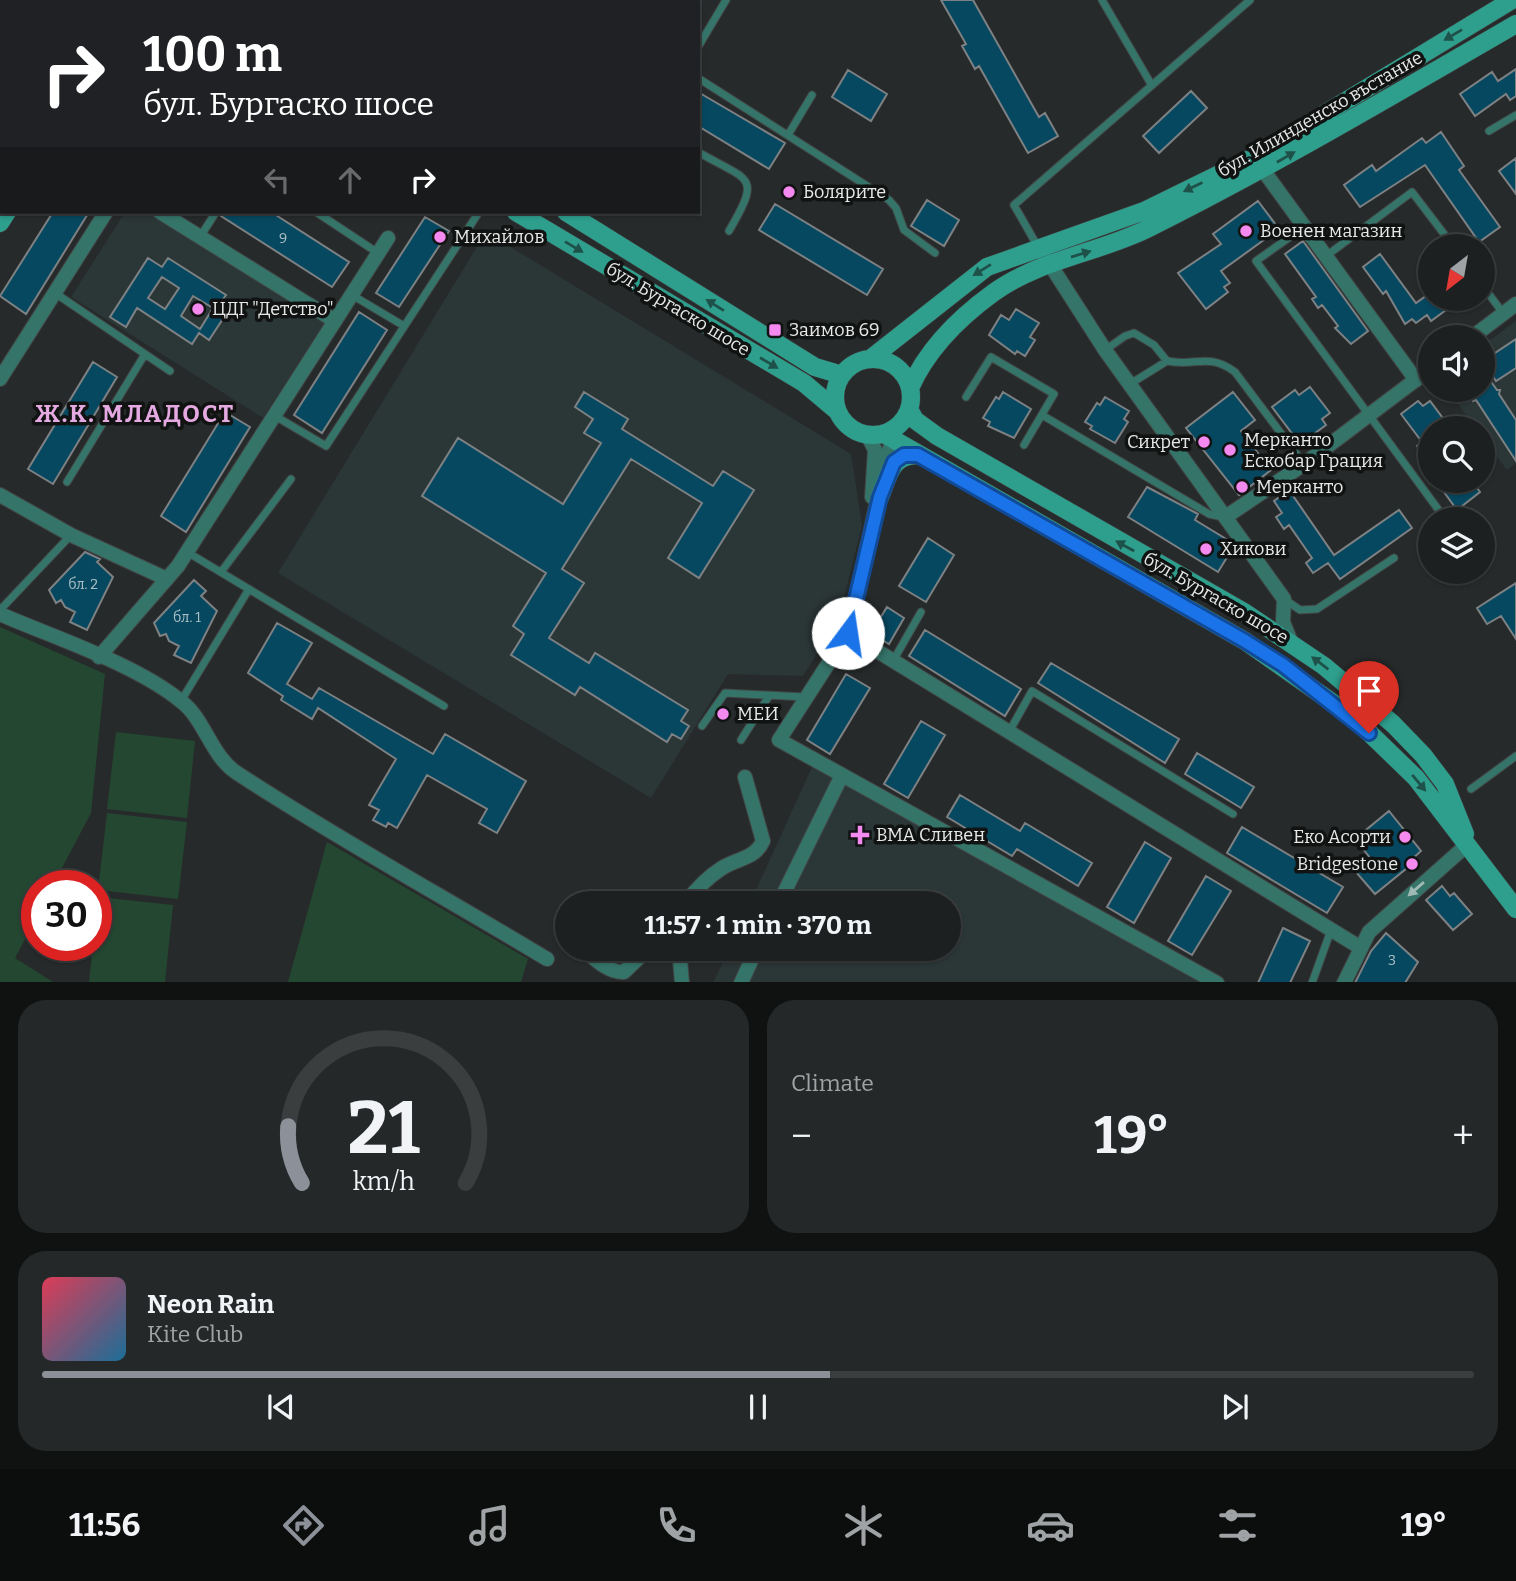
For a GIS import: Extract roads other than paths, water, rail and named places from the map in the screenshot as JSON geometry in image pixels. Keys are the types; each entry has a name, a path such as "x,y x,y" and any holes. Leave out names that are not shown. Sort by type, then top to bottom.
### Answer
{"main road":[{"name":"бул. Илинденско въстание","path":"870,359 970,278 999,260 1144,211 1252,158 1512,0"},
{"name":"бул. Илинденско въстание","path":"910,388 935,347 969,312 1010,282 1049,263 1120,242 1263,170 1516,24"},
{"name":"бул. Бургаско шосе","path":"519,214 804,383 836,410"},
{"name":"бул. Бургаско шосе","path":"569,214 815,367 842,375"},
{"path":"870,359 894,365 910,388 909,409 885,433 849,426 836,410 836,386 842,375 852,365 870,359"},
{"name":"бул. Бургаско шосе","path":"909,409 915,419 978,461 1292,642 1359,694 1423,755 1456,804 1468,844"},
{"name":"бул. Бургаско шосе","path":"885,433 918,455 1283,665 1353,718 1416,778 1516,909"},
{"path":"880,497 894,462 904,455 918,455"}],"street":[{"path":"1227,516 1304,464 1416,380 1263,170"},
{"path":"0,379 105,214"},
{"path":"163,214 335,321"},
{"path":"99,657 187,552 388,238"},
{"path":"1038,248 1105,350 1227,516 1284,599 1283,622 1292,642"},
{"path":"1488,325 1516,304"},
{"path":"885,433 880,497 848,633 779,740 1217,982"},
{"path":"870,540 874,450 885,433"},
{"path":"0,495 71,535 167,579"},
{"path":"1244,612 1257,617 1270,615 1284,599"},
{"path":"0,612 148,680 192,711 233,771 547,959"},
{"path":"848,633 1360,948"},
{"path":"785,891 842,775"},
{"path":"696,891 724,866 751,856 763,841 745,777"},
{"path":"1343,982 1369,932 1468,844"},
{"path":"600,961 624,977 638,961"},
{"path":"680,961 682,982"},
{"path":"741,982 751,961"}],"lane":[{"path":"700,44 726,0"},
{"path":"1102,0 1151,84"},
{"path":"1038,248 1014,205 1250,0"},
{"path":"700,79 889,200 896,208 904,230 935,253"},
{"path":"788,135 811,95"},
{"path":"1489,131 1516,115"},
{"path":"700,153 744,178 749,186 749,196 729,231"},
{"path":"1326,256 1412,192 1444,234"},
{"path":"200,237 215,214"},
{"path":"319,214 378,253"},
{"path":"275,416 326,446 478,214"},
{"path":"1305,226 1256,261 1436,507"},
{"path":"55,293 170,371"},
{"path":"352,295 404,326"},
{"path":"1495,302 1504,313"},
{"path":"1105,350 1134,333 1154,345 1167,361 1180,364 1208,359 1222,362 1235,372 1304,464"},
{"path":"67,482 145,354"},
{"path":"966,397 990,357 1054,394 1024,445"},
{"path":"1130,384 1167,361"},
{"path":"1042,415 1209,514 1227,516"},
{"path":"221,572 291,479"},
{"path":"0,612 71,535"},
{"path":"187,552 444,706"},
{"path":"1284,599 1300,610 1317,609 1394,558"},
{"path":"181,701 249,589"},
{"path":"892,662 921,612"},
{"path":"1009,733 1032,691 1233,814"},
{"path":"702,726 725,693 806,697"},
{"path":"741,740 769,696"},
{"path":"1471,789 1516,756"},
{"path":"1312,982 1331,930"}],"place":[{"name":"Болярите","path":"789,192"},
{"name":"Военен магазин","path":"1246,231"},
{"name":"Михайлов","path":"440,237"},
{"name":"ЦДГ \"Детство\"","path":"198,309"},
{"name":"Заимов 69","path":"775,330"},
{"name":"Сикрет","path":"1204,442"},
{"name":"Мерканто Ескобар Грация","path":"1230,450"},
{"name":"Мерканто","path":"1242,487"},
{"name":"Хикови","path":"1206,549"},
{"name":"МЕИ","path":"723,714"},
{"name":"ВМА Сливен","path":"860,835"},
{"name":"Еко Асорти","path":"1405,837"},
{"name":"Bridgestone","path":"1412,864"}],"district":[{"name":"Ж.К. МЛАДОСТ","path":"135,414"}]}
